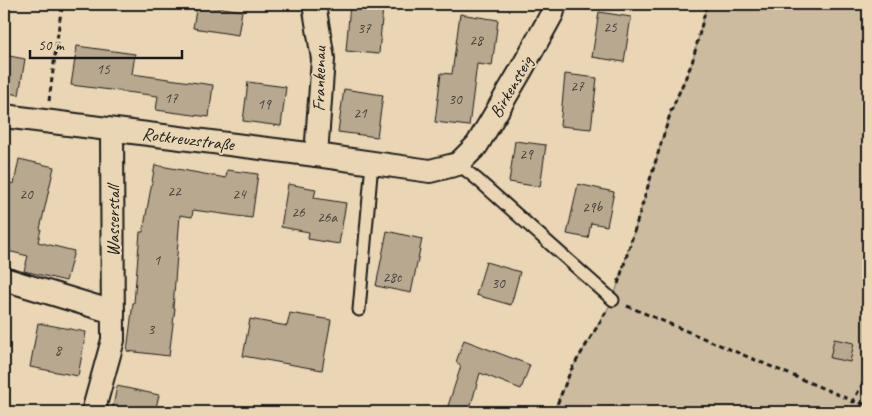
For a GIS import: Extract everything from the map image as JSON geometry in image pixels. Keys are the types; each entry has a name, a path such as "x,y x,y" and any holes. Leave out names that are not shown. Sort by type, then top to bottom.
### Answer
{"street":[{"name":"Frankenau","path":"314,4 323,59 316,155"},
{"name":"Birkensteig","path":"458,164 477,144 552,14 554,4"},
{"name":"Rotkreuzstraße","path":"4,116 430,171 458,164"},
{"name":"Wasserstall","path":"92,412 113,340 112,130"},
{"path":"4,279 113,312"}],"lane":[{"path":"359,310 372,163"},
{"path":"458,164 486,186 613,300"}],"path":[{"path":"46,121 63,4"},
{"path":"554,412 572,370 613,300 671,111 692,63 707,4"},
{"path":"613,300 853,402 868,405"},
{"path":"851,412 853,402 868,374"}],"shaded area":[{"path":"707,4 868,4 868,412 553,412 571,370 613,300 671,111 692,63"}],"building":[{"path":"197,4 242,11 238,35 193,28"},
{"path":"350,4 383,6 379,54 346,51"},
{"path":"599,12 631,17 624,62 592,57"},
{"path":"460,14 498,20 492,66 477,64 469,126 435,122 441,73 452,74"},
{"path":"77,46 135,54 132,74 213,85 209,117 156,110 158,96 71,85"},
{"path":"4,55 25,59 19,95 4,92"},
{"path":"565,74 597,78 591,129 560,126"},
{"path":"248,82 286,87 281,126 243,121"},
{"path":"344,89 383,95 377,137 338,132"},
{"path":"515,141 546,145 540,187 509,182"},
{"path":"19,159 54,167 38,242 74,251 66,281 24,271 28,256 4,250 4,181 14,184"},
{"path":"155,165 226,178 227,170 258,174 252,218 193,210 192,217 180,215 173,308 175,308 169,356 127,351 134,303 140,232 143,232"},
{"path":"288,184 316,189 314,198 346,203 339,244 308,239 309,232 281,227"},
{"path":"578,184 614,192 607,226 591,223 588,238 567,234"},
{"path":"387,231 422,239 411,293 376,286"},
{"path":"486,262 520,272 511,305 476,295"},
{"path":"290,313 331,320 322,370 243,356 250,319 287,326"},
{"path":"38,323 86,332 78,376 30,367"},
{"path":"834,339 854,343 850,362 830,358"},
{"path":"464,340 530,365 521,389 480,373 469,412 446,412 461,366 456,362"},
{"path":"117,386 159,395 155,412 112,412"}]}
